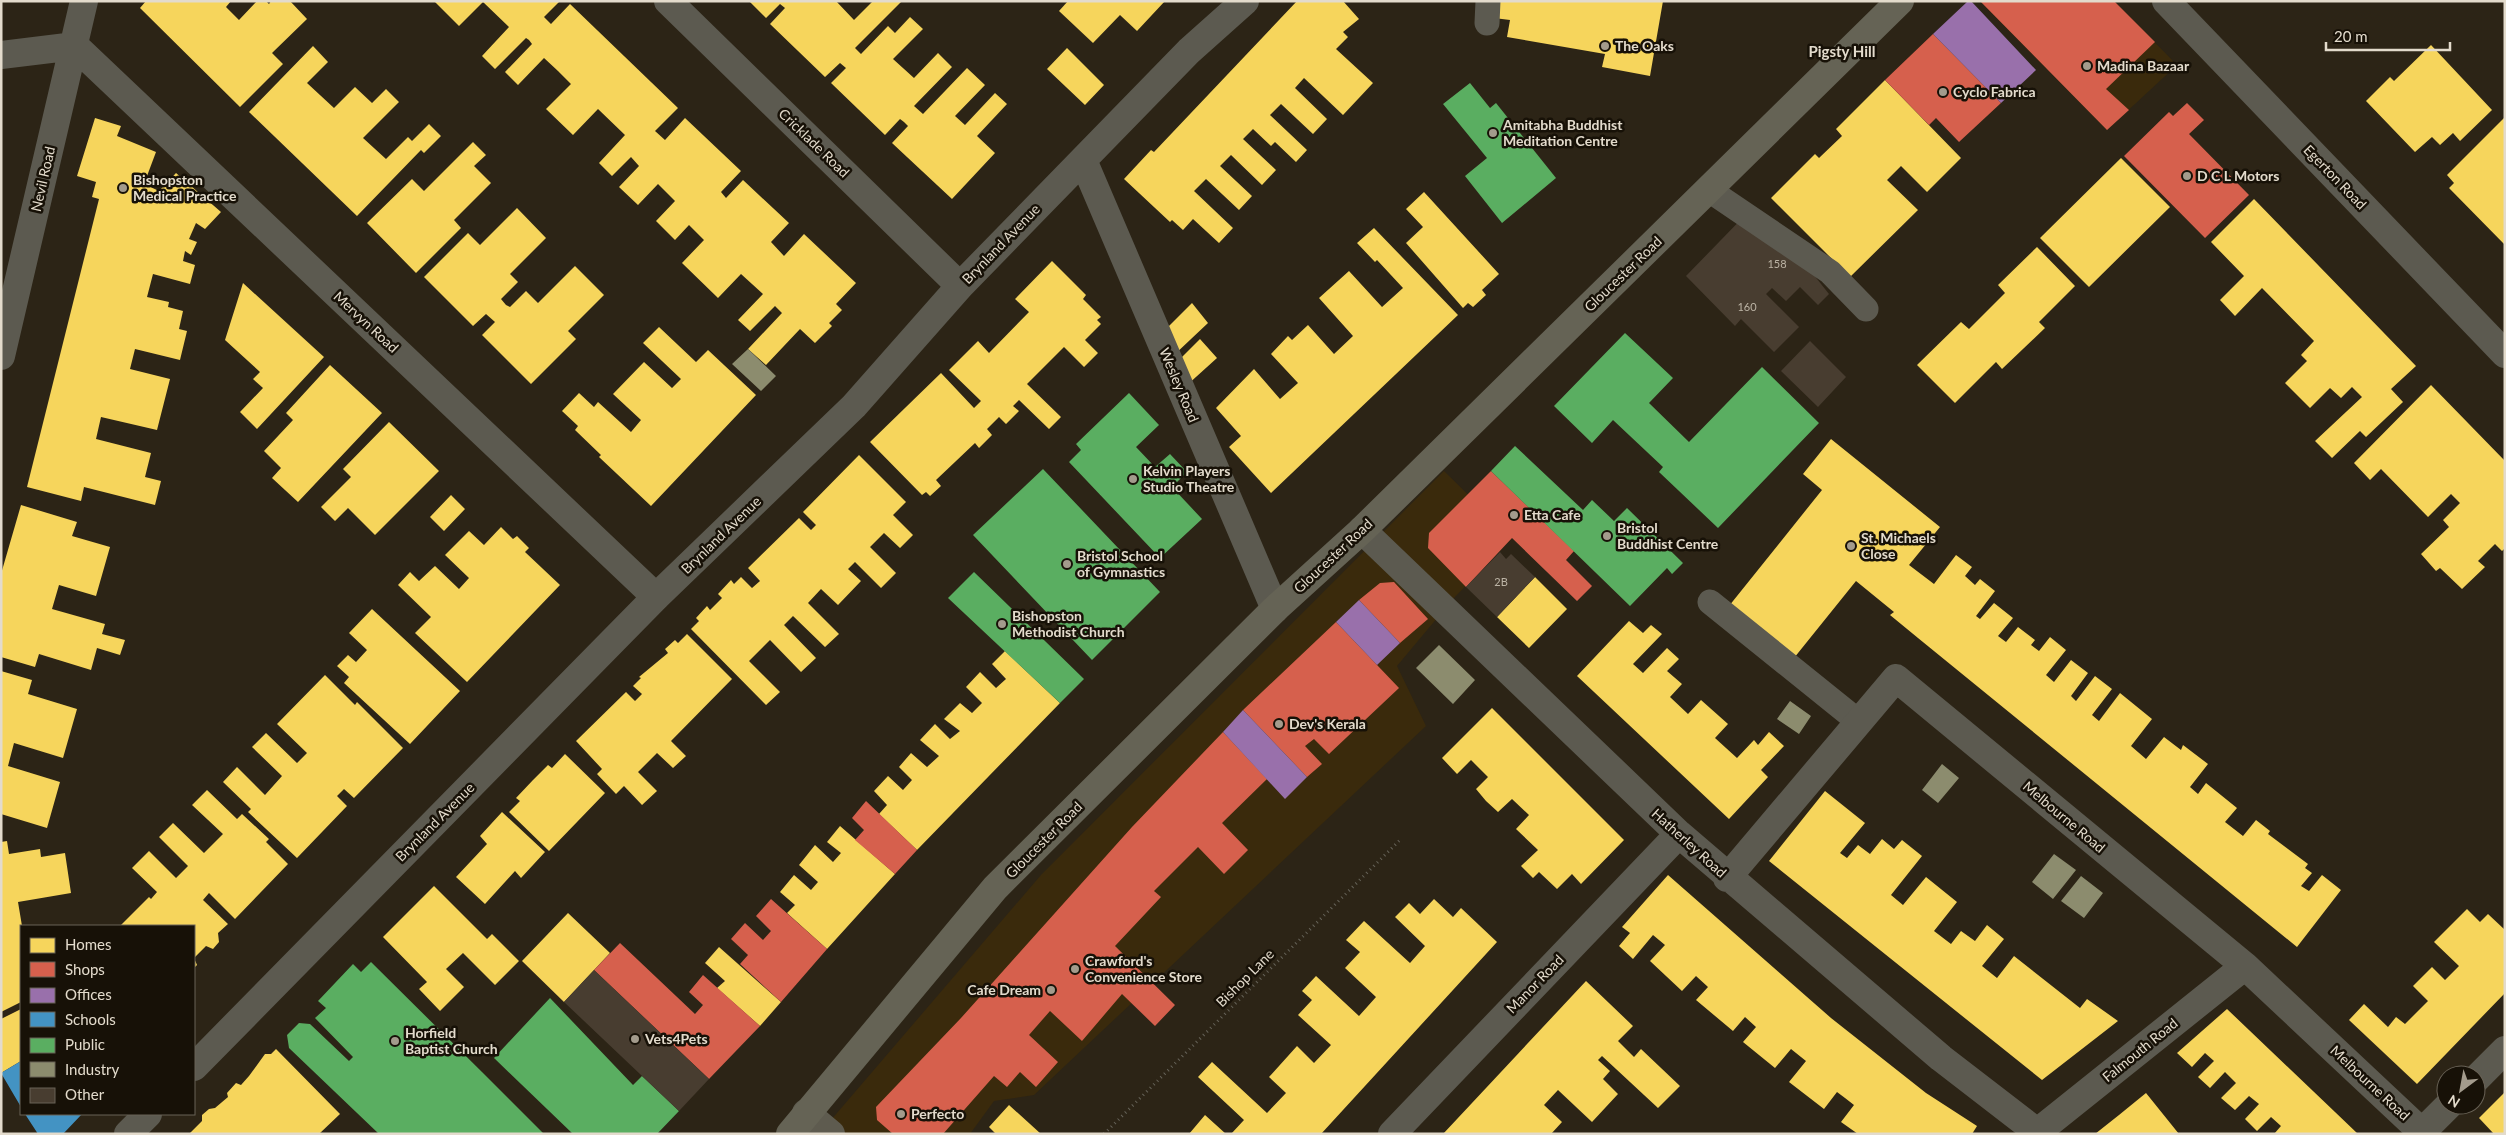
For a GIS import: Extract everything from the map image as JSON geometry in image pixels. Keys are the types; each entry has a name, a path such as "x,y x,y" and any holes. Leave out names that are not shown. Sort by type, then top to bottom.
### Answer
{"main road":[{"name":"Gloucester Road","path":"790,1134 995,888 1275,610 1362,530 1900,1"}],"street":[{"name":"Nevil Road","path":"1,356 84,1"},
{"name":"Cricklade Road","path":"668,1 960,286"},
{"name":"Brynland Avenue","path":"195,1066 656,597 854,406 960,286 1189,51 1245,1"},
{"name":"Egerton Road","path":"2166,1 2505,354"},
{"path":"1,55 75,46"},
{"name":"Mervyn Road","path":"75,46 656,597"},
{"name":"Wesley Road","path":"1083,160 1275,610"},
{"name":"Hatherley Road","path":"1362,530 1679,834 1728,878 1941,1058 2036,1133"},
{"name":"Melbourne Road","path":"1728,878 1896,678 2245,966 2423,1133"},
{"name":"Manor Road","path":"1392,1134 1679,834"},
{"name":"Falmouth Road","path":"2036,1133 2245,966"},
{"path":"2486,1068 2505,1050"},
{"path":"806,1113 831,1134"},
{"path":"128,1134 147,1115"},
{"path":"2423,1133 2440,1115"}],"lane":[{"path":"1709,190 1830,272 1866,309"},
{"path":"1710,602 1859,722"}],"path":[{"name":"Bishop Lane","path":"1104,1134 1401,839"}],"shaded area":[{"name":"Madina Bazaar","path":"1980,1 2114,1 2177,65 2107,130"},
{"path":"1444,471 1512,538 1453,599 1397,666 1426,726 1034,1095 994,1101 970,1134 819,1134 1041,875"}],"building: Homes":[{"path":"146,1 231,1 226,7 239,20 257,1 266,1 269,4 271,1 290,1 307,19 272,53 283,64 240,107 140,8"},
{"path":"434,1 560,1 544,17 551,24 570,4 678,108 655,131 665,140 685,118 741,171 721,192 726,198 743,180 789,223 771,242 784,256 804,234 856,283 836,304 842,310 829,323 832,326 815,343 800,329 766,365 748,349 782,313 775,306 750,331 738,320 763,294 741,274 718,298 682,263 704,240 689,225 675,240 656,221 675,201 658,184 638,205 619,187 639,166 631,157 612,176 599,163 625,135 598,109 573,135 546,109 571,84 544,58 518,85 505,72 532,44 529,40 526,38 495,69 482,56 509,27 483,2 459,26"},
{"path":"749,1 836,1 854,20 873,1 902,1 855,48 861,54 888,26 895,33 910,17 923,29 893,59 914,78 938,53 952,67 914,106 923,114 967,68 985,85 955,116 965,125 995,93 1007,104 977,136 995,153 952,199 892,143 908,126 904,122 900,119 885,135 831,83 846,68 840,63 825,77 770,24 785,8 780,4 766,18"},
{"path":"1068,1 1165,1 1137,31 1120,15 1093,43 1059,11"},
{"path":"1297,1 1343,1 1359,19 1343,32 1348,37 1336,49 1373,83 1343,115 1304,78 1295,88 1327,119 1313,134 1281,104 1270,115 1307,150 1296,162 1275,142 1271,146 1253,129 1243,139 1276,170 1262,185 1231,155 1220,166 1252,196 1239,210 1206,179 1194,191 1233,228 1219,243 1193,219 1183,230 1172,220 1170,222 1124,179 1151,150 1154,152"},
{"name":"The Oaks","path":"1497,1 1663,1 1650,76 1602,67 1605,54 1507,37 1510,20 1494,18"},
{"path":"2431,45 2492,110 2460,141 2453,133 2440,145 2432,137 2415,152 2366,101 2390,77 2394,81"},
{"path":"313,46 328,62 307,83 334,108 355,87 372,103 386,89 399,102 363,138 386,159 408,137 412,141 429,124 441,136 424,153 421,150 357,216 249,112"},
{"path":"1067,48 1104,85 1085,105 1047,69"},
{"path":"1885,80 1961,158 1927,192 1901,166 1887,180 1918,210 1850,277 1771,198 1815,154 1819,158 1842,136 1836,129"},
{"path":"2505,117 2505,245 2449,188 2454,183 2447,175"},
{"path":"95,118 121,126 117,136 156,152 144,184 159,191 176,173 221,212 205,229 196,223 189,239 197,242 191,255 185,251 183,261 195,265 190,284 153,274 147,297 169,302 168,307 183,311 179,329 187,331 180,360 135,349 130,369 170,379 157,430 101,417 96,439 151,453 145,477 161,481 155,505 84,487 81,501 27,487 99,199 92,197 96,182 77,176"},
{"path":"473,142 486,155 474,166 491,183 454,220 461,228 416,273 367,223 412,179 424,191"},
{"path":"2121,158 2170,207 2089,287 2040,238"},
{"path":"1424,192 1499,274 1482,290 1486,295 1473,307 1468,303 1463,308 1406,243 1423,227 1406,209"},
{"path":"2254,199 2416,366 2391,389 2403,402 2366,437 2360,431 2332,458 2315,441 2362,397 2352,387 2341,398 2330,388 2310,408 2285,383 2307,361 2301,355 2314,341 2262,288 2235,316 2220,300 2244,276 2211,242"},
{"path":"517,208 546,238 510,274 518,282 501,299 506,305 510,307 526,291 538,303 575,266 604,295 568,331 576,339 531,384 482,335 495,322 486,314 473,326 424,277 468,233 480,245"},
{"path":"1374,228 1458,315 1271,493 1229,447 1241,436 1216,408 1254,369 1280,399 1298,383 1271,354 1288,336 1292,340 1308,325 1334,354 1353,336 1319,298 1349,271 1382,307 1403,288 1377,260 1375,262 1357,243"},
{"path":"2037,247 2075,286 2039,322 2045,328 2002,369 1996,362 1955,403 1917,365 1961,322 1969,329 2005,293 1998,285"},
{"path":"1052,261 1086,295 1083,299 1101,317 1097,320 1101,324 1085,340 1098,353 1084,367 1064,347 1027,384 1061,417 1049,429 1019,400 1013,406 1019,411 1006,424 999,417 987,429 992,435 979,448 975,443 936,480 941,486 930,496 926,492 922,495 870,442 941,373 974,408 981,401 949,370 978,341 989,353 1029,312 1015,299"},
{"path":"243,283 324,357 257,429 240,412 263,388 253,379 260,372 225,340"},
{"path":"1192,303 1208,323 1173,356 1163,332"},
{"path":"659,327 696,362 708,350 756,395 651,506 599,457 601,455 575,430 578,426 562,411 579,393 594,407 598,402 631,432 641,420 613,394 644,362 672,388 681,379 643,343"},
{"path":"1200,339 1217,358 1186,386 1175,364"},
{"path":"330,365 382,413 298,502 272,478 281,468 264,451 293,420 286,413"},
{"path":"2431,385 2505,461 2505,548 2502,551 2495,544 2478,561 2485,567 2462,589 2440,568 2436,571 2421,554 2449,527 2443,520 2460,503 2451,494 2428,517 2381,469 2370,480 2354,463"},
{"path":"389,422 439,471 375,535 348,508 335,521 321,507 351,477 343,469"},
{"path":"1831,439 1940,527 1909,565 1934,584 1956,555 1972,567 1965,576 1975,585 1980,579 1995,591 1976,616 1980,619 1994,603 2013,618 1998,636 2006,642 2018,627 2035,640 2031,645 2039,651 2050,637 2066,650 2046,675 2054,682 2071,660 2088,673 2071,696 2076,701 2095,676 2112,689 2092,715 2099,721 2120,693 2152,719 2131,746 2146,759 2164,737 2181,750 2183,745 2208,764 2190,787 2198,794 2206,783 2237,808 2225,822 2243,836 2256,820 2270,831 2268,834 2308,864 2305,868 2312,873 2301,886 2309,891 2322,875 2341,890 2297,947 1890,615 1894,612 1856,581 1794,658 1729,606 1822,490 1803,474"},
{"path":"859,455 906,502 893,515 913,535 900,548 884,533 870,547 896,573 881,588 855,562 848,569 861,581 838,605 821,589 808,603 839,634 825,647 793,616 784,625 816,658 801,672 770,640 749,661 780,692 766,705 691,629 699,621 696,618 707,606 710,610 722,598 718,594 731,580 734,584 741,577 752,588 760,581 748,568 799,518 811,530 816,525 803,512"},
{"path":"451,495 465,509 444,531 430,517"},
{"path":"21,505 77,522 72,536 110,547 96,596 59,585 52,609 105,624 102,634 125,640 120,655 97,648 91,670 39,654 35,667 1,657 1,574"},
{"path":"501,527 513,539 517,536 529,548 525,552 560,585 467,682 415,633 431,617 398,585 410,572 419,581 435,566 459,589 469,578 445,555 469,531 484,545"},
{"path":"1535,577 1567,609 1529,648 1497,617"},
{"path":"372,609 460,691 410,744 344,683 349,677 337,666 348,655 356,662 367,650 349,633"},
{"path":"1629,621 1643,633 1651,625 1662,634 1633,664 1643,673 1667,648 1679,659 1667,671 1682,684 1670,697 1688,714 1701,700 1728,724 1715,738 1737,758 1754,740 1758,745 1769,732 1784,746 1761,770 1768,777 1729,819 1577,676"},
{"path":"687,634 732,679 671,741 686,756 673,768 657,753 638,772 657,791 642,805 624,786 616,794 597,774 602,769 576,741 626,692 635,701 642,694 633,686 641,678 639,677 668,653 665,649 675,640 678,643"},
{"path":"1005,651 1060,703 917,850 879,814 887,805 874,791 888,776 903,790 912,780 899,767 911,753 927,767 939,756 920,740 935,724 950,739 960,731 944,719 960,703 972,713 982,703 966,687 980,672 996,688 1006,679 992,664"},
{"path":"1,671 32,680 28,694 77,709 63,758 14,743 8,766 60,782 47,828 1,814"},
{"path":"325,675 355,705 357,702 403,748 354,798 344,789 337,796 347,806 297,858 248,812 251,809 223,782 237,767 265,795 282,776 252,747 266,733 297,763 307,753 277,724"},
{"path":"1492,708 1624,840 1581,884 1572,874 1557,889 1539,872 1533,878 1521,866 1538,850 1516,829 1529,815 1512,799 1498,812 1476,789 1488,777 1471,760 1457,774 1442,758"},
{"path":"565,754 605,793 549,851 509,812 520,801 516,798 533,780 548,765 552,768"},
{"path":"207,790 237,819 242,814 269,839 266,842 288,864 235,919 209,893 203,900 228,924 218,933 219,942 213,949 206,946 195,957 195,925 121,925 149,897 151,899 157,892 132,868 149,851 176,878 188,866 159,837 173,823 204,853 223,834 192,805"},
{"path":"1825,791 1865,823 1840,853 1847,858 1858,845 1870,854 1882,839 1894,849 1902,840 1922,856 1891,895 1903,905 1926,877 1957,902 1934,931 1951,944 1961,931 1975,941 1987,925 2004,939 1982,966 1997,978 2014,956 2080,1008 2087,999 2118,1021 2042,1080 1769,861"},
{"path":"502,812 545,852 521,878 515,871 485,904 456,877 487,844 480,836"},
{"path":"840,826 895,874 827,949 787,913 795,905 780,892 794,875 811,890 818,882 799,865 815,845 833,862 841,853 827,842"},
{"path":"7,841 9,854 40,849 41,857 65,853 71,893 18,902 22,925 20,925 20,1002 1,1012 1,842"},
{"path":"1668,875 1831,1018 1926,1093 1977,1126 1972,1134 1858,1134 1841,1122 1854,1105 1845,1098 1837,1092 1824,1109 1789,1082 1806,1061 1791,1049 1775,1068 1743,1042 1756,1027 1745,1017 1733,1031 1696,1000 1708,987 1696,976 1682,991 1650,961 1665,945 1653,935 1633,959 1619,946 1630,933 1622,927"},
{"path":"434,886 487,939 492,934 519,961 495,985 463,953 446,969 464,987 440,1011 419,989 427,982 383,937"},
{"path":"1434,899 1453,917 1461,908 1497,942 1321,1134 1231,1134 1244,1120 1198,1077 1212,1062 1267,1113 1286,1093 1269,1077 1297,1046 1314,1063 1331,1045 1298,1015 1312,1000 1302,991 1316,976 1359,1016 1376,997 1345,968 1360,952 1346,940 1364,921 1410,963 1425,946 1395,917 1409,903 1420,914"},
{"path":"2467,909 2480,922 2488,914 2505,930 2505,993 2417,1084 2349,1020 2364,1004 2388,1027 2396,1017 2405,1024 2428,1001 2413,986 2432,967 2445,980 2459,966 2434,942"},
{"path":"568,913 610,953 564,1002 522,961"},
{"path":"719,947 781,1002 760,1026 717,988 725,981 705,963"},
{"path":"1586,981 1633,1026 1618,1041 1634,1057 1641,1049 1680,1086 1658,1108 1602,1056 1598,1060 1610,1071 1603,1079 1618,1094 1592,1122 1558,1090 1544,1105 1562,1122 1551,1134 1443,1134"},
{"path":"2227,1009 2358,1134 2274,1134 2281,1126 2271,1117 2257,1131 2245,1119 2259,1104 2249,1096 2235,1110 2221,1098 2236,1083 2225,1072 2210,1088 2198,1077 2214,1061 2205,1053 2192,1067 2177,1053"},
{"path":"20,1010 20,1062 1,1073 1,1019"},
{"path":"276,1049 340,1114 319,1134 189,1134 202,1121 202,1115 209,1109 215,1108 228,1097 227,1093 236,1083 241,1085 265,1054 271,1054"},
{"path":"2505,1092 2505,1134 2494,1134 2479,1118 2482,1115 2486,1115 2486,1111"},
{"path":"2146,1093 2179,1134 2095,1134 2119,1115"},
{"path":"1009,1105 1041,1134 996,1134 989,1127"},
{"path":"1205,1115 1226,1134 1189,1134"}],"building: Shops":[{"name":"Madina Bazaar","path":"1980,1 2114,1 2155,42 2106,89 2129,110 2107,130"},
{"name":"Cyclo Fabrica","path":"1933,34 2001,103 1959,142 1936,118 1929,125 1885,80"},
{"name":"D C L Motors","path":"2187,103 2204,120 2189,134 2249,195 2205,238 2124,156 2169,112 2173,116"},
{"path":"1491,471 1574,551 1566,560 1592,586 1577,601 1512,538 1466,587 1428,548 1429,533"},
{"path":"1394,582 1428,619 1400,643 1359,600 1380,583"},
{"path":"1336,622 1399,688 1329,754 1314,739 1305,746 1322,764 1307,777 1243,710"},
{"path":"1223,732 1267,779 1222,823 1248,850 1224,874 1198,847 1154,891 1161,897 1115,946 1175,1005 1155,1026 1122,994 1082,1041 1050,1011 1029,1035 1058,1062 1036,1087 1020,1072 1007,1087 994,1076 943,1134 893,1134 877,1120 876,1107 961,1018 1132,827"},
{"path":"866,801 917,850 895,874 855,840 864,830 852,818"},
{"path":"771,899 827,949 781,1002 740,964 748,955 731,939 745,923 763,940 771,931 756,916"},
{"path":"620,943 695,1014 703,1005 689,992 703,975 760,1026 709,1079 594,970"}],"building: Offices":[{"path":"1968,1 1971,1 2036,70 2001,103 1933,34"},
{"path":"1359,600 1400,643 1377,665 1336,622"},
{"path":"1243,710 1307,777 1285,799 1223,732"}],"building: Schools":[{"path":"20,1062 20,1105 1,1073"},
{"path":"26,1115 81,1115 63,1134 38,1134"}],"building: Public":[{"name":"Amitabha Buddhist Meditation Centre","path":"1470,83 1490,108 1496,103 1556,178 1502,223 1465,176 1487,158 1443,104"},
{"path":"1625,333 1673,378 1649,403 1689,442 1762,367 1819,423 1718,528 1659,472 1663,467 1613,420 1592,443 1554,406"},
{"name":"Kelvin Players Studio Theatre","path":"1129,393 1159,425 1136,447 1155,467 1170,454 1187,472 1172,487 1202,519 1160,558 1069,462 1081,450 1076,444"},
{"name":"Bristol Buddhist Centre","path":"1515,446 1583,510 1592,500 1614,521 1627,508 1683,563 1672,574 1667,568 1630,606 1491,471"},
{"name":"Bristol School of Gymnastics","path":"1043,469 1160,592 1092,660 973,535"},
{"name":"Bishopston Methodist Church","path":"974,572 1084,679 1060,703 948,598"},
{"name":"Horfield Baptist Church","path":"371,962 544,1134 379,1134 289,1048 287,1035 299,1023 310,1024 349,1061 353,1057 315,1018 326,1008 318,1001 353,964 361,972"},
{"name":"Horfield Baptist Church","path":"550,998 633,1085 642,1076 679,1111 657,1134 573,1134 494,1058"}],"building: Industry":[{"path":"748,349 776,376 761,391 732,364"},
{"path":"1439,645 1475,680 1453,704 1416,668"},
{"path":"1790,701 1811,716 1799,734 1777,719"},
{"path":"1942,764 1959,778 1938,803 1922,790"},
{"path":"2054,854 2076,870 2053,899 2032,882"},
{"path":"2081,876 2103,893 2084,918 2061,901"}],"building: Other":[{"path":"1754,206 1787,241 1829,294 1818,305 1800,287 1786,301 1772,288 1766,294 1799,327 1774,352 1741,319 1735,326 1686,276"},
{"path":"1810,341 1846,377 1818,407 1781,371"},
{"path":"1500,552 1506,559 1511,554 1535,577 1497,617 1466,587"},
{"name":"Vets4Pets","path":"594,970 709,1079 679,1111 564,1002"}],"place":[{"name":"The Oaks","path":"1605,46"},
{"name":"Madina Bazaar","path":"2087,66"},
{"name":"Cyclo Fabrica","path":"1943,92"},
{"name":"Amitabha Buddhist Meditation Centre","path":"1493,133"},
{"name":"D C L Motors","path":"2187,176"},
{"name":"Bishopston Medical Practice","path":"123,188"},
{"name":"Kelvin Players Studio Theatre","path":"1133,479"},
{"name":"Etta Cafe","path":"1514,515"},
{"name":"Bristol Buddhist Centre","path":"1607,536"},
{"name":"St. Michaels Close","path":"1851,546"},
{"name":"Bristol School of Gymnastics","path":"1067,564"},
{"name":"Bishopston Methodist Church","path":"1002,624"},
{"name":"Dev's Kerala","path":"1279,724"},
{"name":"Crawford's Convenience Store","path":"1075,969"},
{"name":"Cafe Dream","path":"1051,990"},
{"name":"Vets4Pets","path":"635,1039"},
{"name":"Horfield Baptist Church","path":"395,1041"},
{"name":"Perfecto","path":"901,1114"}],"district":[{"name":"Pigsty Hill","path":"1842,52"}]}
